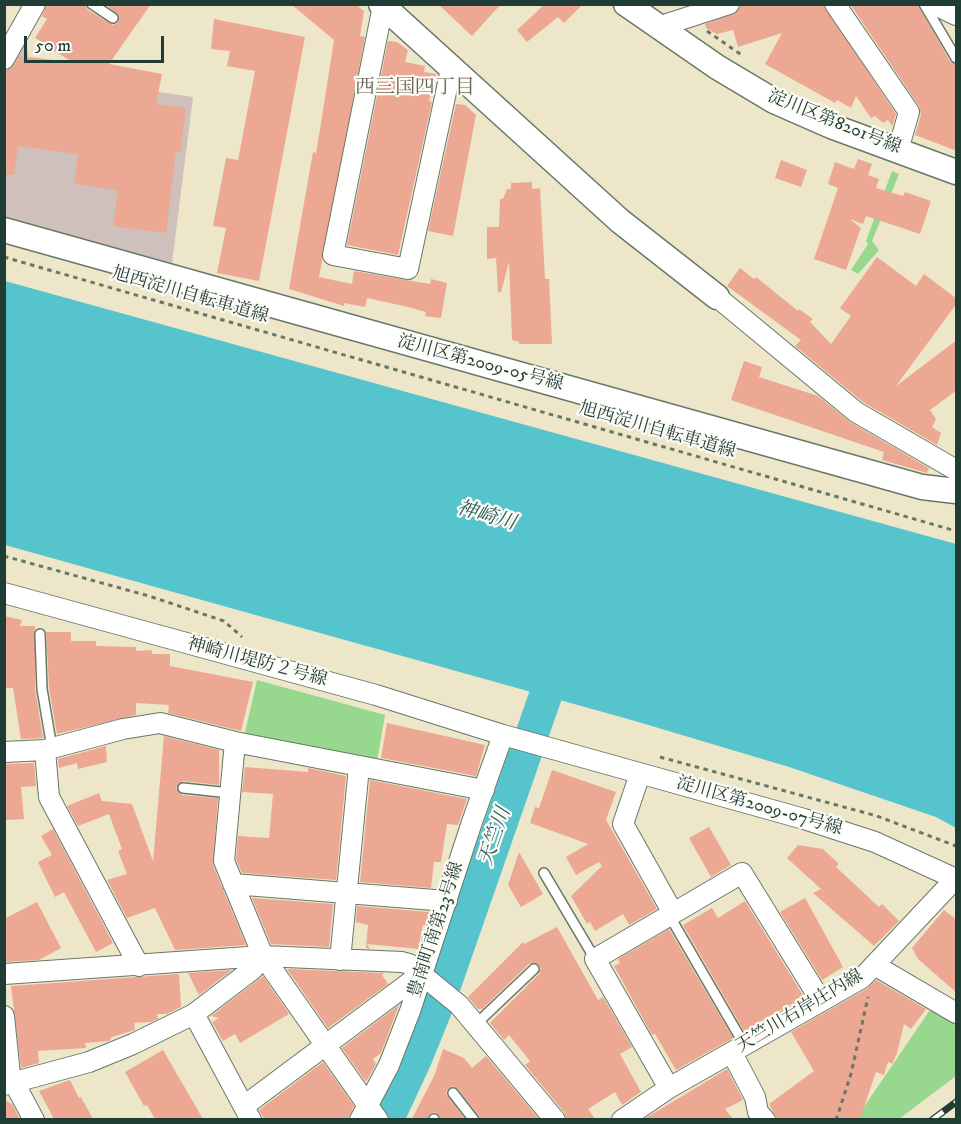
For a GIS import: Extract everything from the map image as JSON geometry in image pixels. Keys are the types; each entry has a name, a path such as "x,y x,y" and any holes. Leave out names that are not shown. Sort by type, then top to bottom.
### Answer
{"street":[{"path":"4,59 35,4"},
{"name":"淀川区第8201号線","path":"626,4 717,67 774,101 957,172"},
{"path":"658,27 729,4"},
{"path":"835,4 909,112 898,150"},
{"path":"933,4 957,15"},
{"path":"382,5 333,255 408,269 452,69"},
{"path":"382,5 620,221 717,297 856,412 957,470"},
{"name":"淀川区第2009-05号線","path":"4,230 922,487 957,491"},
{"name":"神崎川堤防２号線","path":"4,593 376,695 556,751"},
{"path":"4,752 48,749 123,729 160,723 235,742 484,789"},
{"name":"豊南町南第23号線","path":"369,1114 424,976 484,789 506,736"},
{"path":"235,742 224,861 263,956 326,1045 369,1114"},
{"path":"48,749 49,796 139,966"},
{"name":"淀川区第2009-07号線","path":"556,751 804,819 875,842 956,879"},
{"path":"340,960 359,767"},
{"path":"640,774 623,824 671,914"},
{"path":"669,1088 595,959 742,873 821,1001"},
{"name":"天竺川右岸庄内線","path":"622,1119 669,1088 862,978 876,966 956,879"},
{"path":"233,884 346,891 447,901"},
{"path":"10,1084 89,1062 194,1014 253,969 263,956"},
{"path":"4,974 263,956 402,962 409,964 459,1005 555,1119"},
{"path":"876,966 957,1013"},
{"path":"194,1014 248,1113 326,1045 424,976"},
{"path":"4,1016 10,1084 34,1119"},
{"path":"738,1049 758,1112 765,1119"}],"lane":[{"path":"92,4 113,18"},
{"path":"924,4 957,58"},
{"path":"40,634 42,689 48,749"},
{"path":"183,788 230,793"},
{"path":"544,873 595,959"},
{"path":"671,914 738,1049"},
{"path":"475,1025 534,969"},
{"path":"453,1093 474,1119"}],"path":[{"path":"687,18 744,56"},
{"name":"旭西淀川自転車道線","path":"4,257 957,531"},
{"path":"4,556 149,596 224,621 239,636 250,640"},
{"path":"836,1119 851,1074 861,1018 876,966"}],"shaded area":[{"path":"4,30 27,47 30,73 193,97 172,263 5,218"}],"green space":[{"path":"892,171 899,174 872,241 879,250 858,274 851,270 868,244 866,241"},
{"path":"257,680 385,715 377,761 244,737"},
{"path":"932,1007 956,1026 956,1076 899,1119 855,1120"}],"water":[{"name":"神崎川","path":"5,281 956,544 956,828 936,817 789,767 635,721 5,545"}],"building":[{"path":"47,4 85,4 88,10 113,25 118,22 119,16 105,4 151,4 109,64 162,74 156,104 186,108 180,152 176,151 166,233 113,226 118,190 74,184 78,154 18,146 14,175 4,174 4,71 11,69 19,56 72,62 35,38 47,19 42,16"},
{"path":"291,4 355,4 364,11 360,36 365,37 319,277 352,284 354,271 430,284 431,279 447,283 441,318 425,316 426,312 367,298 365,307 344,303 344,306 289,289 313,152 316,153 334,40"},
{"path":"438,4 501,4 472,36"},
{"path":"545,4 583,4 564,23 558,17 527,42 517,30"},
{"path":"741,4 823,4 896,114 892,126 888,120 883,123 875,116 871,118 856,96 851,108 837,100 835,103 765,64 782,33 738,47 733,30 717,34 706,28 705,24 737,12"},
{"path":"850,4 917,4 950,61 957,65 957,151 915,135 921,115 919,106"},
{"path":"214,19 305,37 259,281 217,273 226,228 213,226 226,158 238,160 255,71 227,66 230,51 211,49"},
{"path":"388,41 397,42 408,50 405,62 425,66 424,72 437,74 427,85 431,93 429,101 432,102 398,255 347,245"},
{"path":"456,104 465,105 476,115 453,236 428,231"},
{"path":"858,159 872,164 868,175 879,179 876,188 903,196 905,192 931,201 920,234 866,216 863,224 850,219 861,228 846,270 814,259 838,188 828,184 835,162 854,169"},
{"path":"781,160 807,170 801,187 775,178"},
{"path":"532,182 532,189 540,188 545,279 549,279 552,344 519,344 512,340 509,262 501,292 498,292 496,258 487,259 487,227 499,227 500,199 503,199 507,189 511,189 511,183"},
{"path":"877,257 916,286 924,274 957,299 957,303 896,386 957,340 957,390 930,410 936,419 932,427 941,433 937,445 863,402 795,346 801,340 727,286 740,268 754,279 756,277 798,311 799,309 813,319 810,322 831,344 851,316 840,308"},
{"path":"744,361 762,367 759,377 818,396 850,422 929,468 927,473 882,460 884,452 731,400"},
{"path":"4,616 22,620 20,626 35,626 35,689 43,738 21,739 13,688 4,688"},
{"path":"46,632 71,632 71,641 96,641 96,646 136,647 136,651 152,650 152,654 170,654 170,666 253,682 241,731 168,713 169,705 136,703 136,715 57,734 49,688"},
{"path":"387,723 485,745 476,776 381,758"},
{"path":"164,736 219,750 219,785 183,781 176,788 182,795 218,798 213,865 246,945 175,950 155,908 127,918 107,880 127,874 118,851 122,849 109,814 78,826 67,806 99,793 102,801 132,804 153,861"},
{"path":"106,746 107,762 78,769 77,763 59,768 58,759"},
{"path":"34,763 36,786 21,787 24,819 6,820 4,764"},
{"path":"245,767 308,772 308,768 346,776 336,880 242,873 236,859 238,836 269,838 273,794 242,792"},
{"path":"552,770 616,792 606,820 657,909 629,925 623,914 595,931 590,922 587,924 571,896 602,866 599,862 576,875 566,857 588,844 530,823 535,807 539,808"},
{"path":"370,780 467,799 458,825 447,824 441,862 434,862 431,888 360,882"},
{"path":"709,827 731,865 711,877 689,838"},
{"path":"53,829 113,943 96,952 64,892 55,897 38,862 52,855 41,836"},
{"path":"798,845 823,849 839,864 836,867 879,907 882,904 899,921 874,946 813,893 821,889 787,858"},
{"path":"519,852 543,894 521,907 508,885"},
{"path":"252,898 333,904 329,947 271,944"},
{"path":"805,898 843,967 822,980 780,912"},
{"path":"745,901 804,997 744,1031 683,925 712,908 718,918"},
{"path":"37,902 61,948 39,960 4,962 4,919"},
{"path":"357,906 430,912 423,925 418,949 367,944 370,949 366,948 368,925 356,922"},
{"path":"944,910 957,920 957,993 918,959 912,948"},
{"path":"557,927 598,1000 603,997 632,1047 620,1054 641,1092 622,1105 615,1092 588,1109 595,1119 567,1119 564,1112 525,1065 530,1061 509,1035 504,1040 490,1023 539,974 541,968 538,964 529,964 482,1009 478,1009 468,997 523,942 524,944"},
{"path":"669,929 733,1038 676,1070 655,1034 652,1035 614,966 620,963 618,959"},
{"path":"287,969 384,973 382,975 388,984 328,1028"},
{"path":"232,970 199,995 188,973"},
{"path":"179,974 181,1007 167,1014 157,1014 158,1019 151,1022 134,1023 135,1030 112,1037 109,1041 85,1043 86,1048 38,1051 39,1063 21,1068 11,986"},
{"path":"263,976 289,1014 240,1043 235,1034 223,1041 212,1022 219,1018 211,1016"},
{"path":"876,980 926,1009 911,1029 904,1024 892,1064 888,1062 884,1075 876,1072 860,1119 777,1119 769,1104 814,1071 791,1032 868,988"},
{"path":"399,1005 381,1053 373,1059 376,1064 366,1082 342,1048"},
{"path":"443,1049 464,1058 472,1068 486,1056 539,1119 481,1119 458,1089 453,1086 447,1090 446,1094 465,1119 441,1119 435,1112 427,1119 412,1119 435,1074"},
{"path":"163,1050 203,1119 155,1119 147,1105 144,1106 125,1072"},
{"path":"323,1062 354,1106 348,1119 264,1119 259,1110"},
{"path":"727,1069 743,1100 725,1109 733,1119 644,1119"},
{"path":"70,1080 93,1119 54,1119 39,1091"},
{"path":"4,1100 12,1104 20,1119 4,1119"}],"waterway":[{"name":"天竺川","path":"387,1120 439,1001 560,654"}],"railway":[{"path":"932,1120 956,1102"}],"district":[{"name":"西三国四丁目","path":"415,89"}]}
